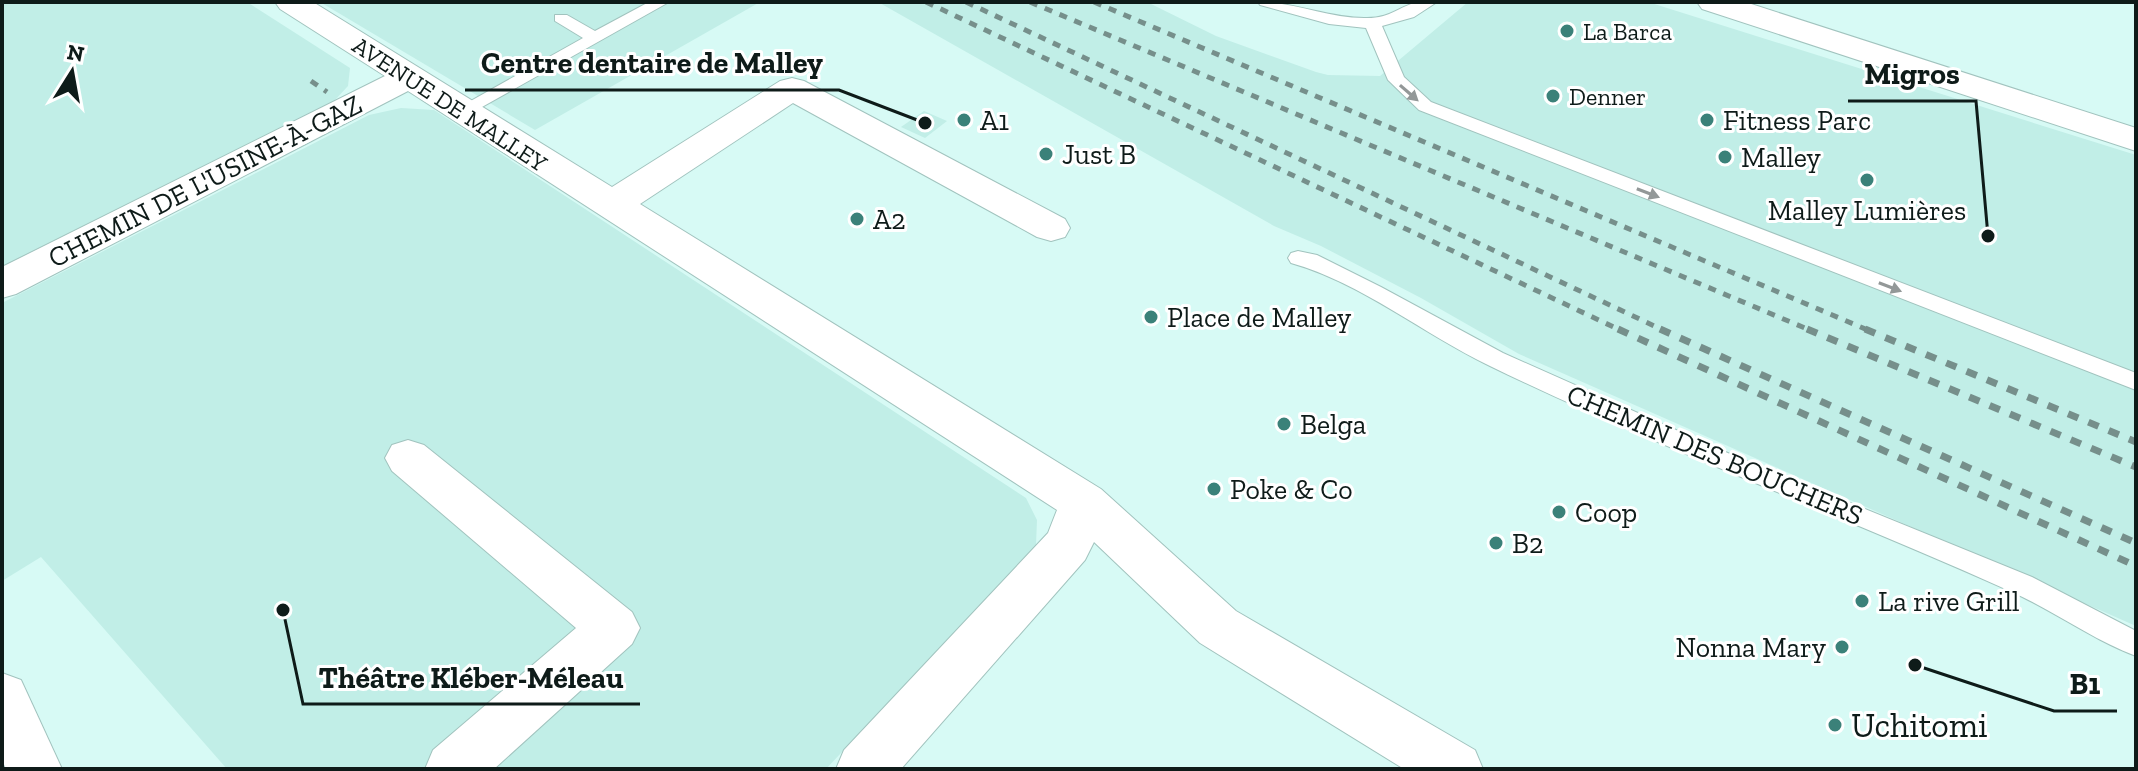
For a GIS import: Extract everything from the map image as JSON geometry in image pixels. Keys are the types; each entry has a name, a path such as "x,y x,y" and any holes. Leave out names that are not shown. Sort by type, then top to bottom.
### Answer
{"street":[{"name":"AVENUE DE MALLEY","path":"291,2 460,112 1084,503 1218,627 1455,769"},
{"path":"1713,2 2136,140"},
{"name":"CHEMIN DE L'USINE-À-GAZ","path":"2,284 408,78"},
{"path":"610,206 792,88 1051,228"},
{"path":"408,458 614,628 453,769"},
{"path":"864,769 1068,545 1084,503"},
{"path":"2,698 34,769"}],"lane":[{"path":"460,112 661,2"},
{"path":"1266,2 1345,24 1373,25 1413,13 1429,2"},
{"path":"561,18 595,38"},
{"path":"1373,25 1391,73 1403,91 1425,106 2136,382"},
{"name":"CHEMIN DES BOUCHERS","path":"1298,258 1310,260 1374,292 1495,359 1722,461 2023,585 2136,644"}],"shaded area":[{"path":"2,2 247,2 350,68 348,86 335,100 312,115 2,270"},
{"path":"320,2 760,2 535,130"},
{"path":"878,2 1147,2 1216,36 1316,72 1380,76 1468,2 1648,2 2136,155 2136,626 1519,354 1421,298 1321,246 1274,226"},
{"path":"401,108 434,110 1026,498 1037,520 1036,545 826,769 227,769 41,557 2,581 2,303 369,115"},
{"path":"924,111 947,121 925,138 901,127"}],"railway":[{"path":"926,2 1622,331"},
{"path":"966,2 1665,331"},
{"path":"1030,2 1812,331"},
{"path":"1094,2 1870,331"},
{"path":"311,81 327,92"},
{"path":"1618,329 2136,566"},
{"path":"1660,329 2136,543"},
{"path":"1807,329 2136,467"},
{"path":"1865,329 2136,442"}],"place":[{"name":"La Barca","path":"1567,31"},
{"name":"Denner","path":"1553,96"},
{"name":"A1","path":"964,120"},
{"name":"Fitness Parc","path":"1707,120"},
{"name":"Centre dentaire de Malley","path":"925,123"},
{"name":"Just B","path":"1046,154"},
{"name":"Malley","path":"1725,157"},
{"name":"Malley Lumières","path":"1867,180"},
{"name":"A2","path":"857,219"},
{"name":"Migros","path":"1988,236"},
{"name":"Place de Malley","path":"1151,317"},
{"name":"Belga","path":"1284,424"},
{"name":"Poke & Co","path":"1214,489"},
{"name":"Coop","path":"1559,512"},
{"name":"B2","path":"1496,543"},
{"name":"La rive Grill","path":"1862,601"},
{"name":"Théâtre Kléber-Méleau","path":"283,610"},
{"name":"Nonna Mary","path":"1842,647"},
{"name":"B1","path":"1915,665"},
{"name":"Uchitomi","path":"1835,725"}]}
